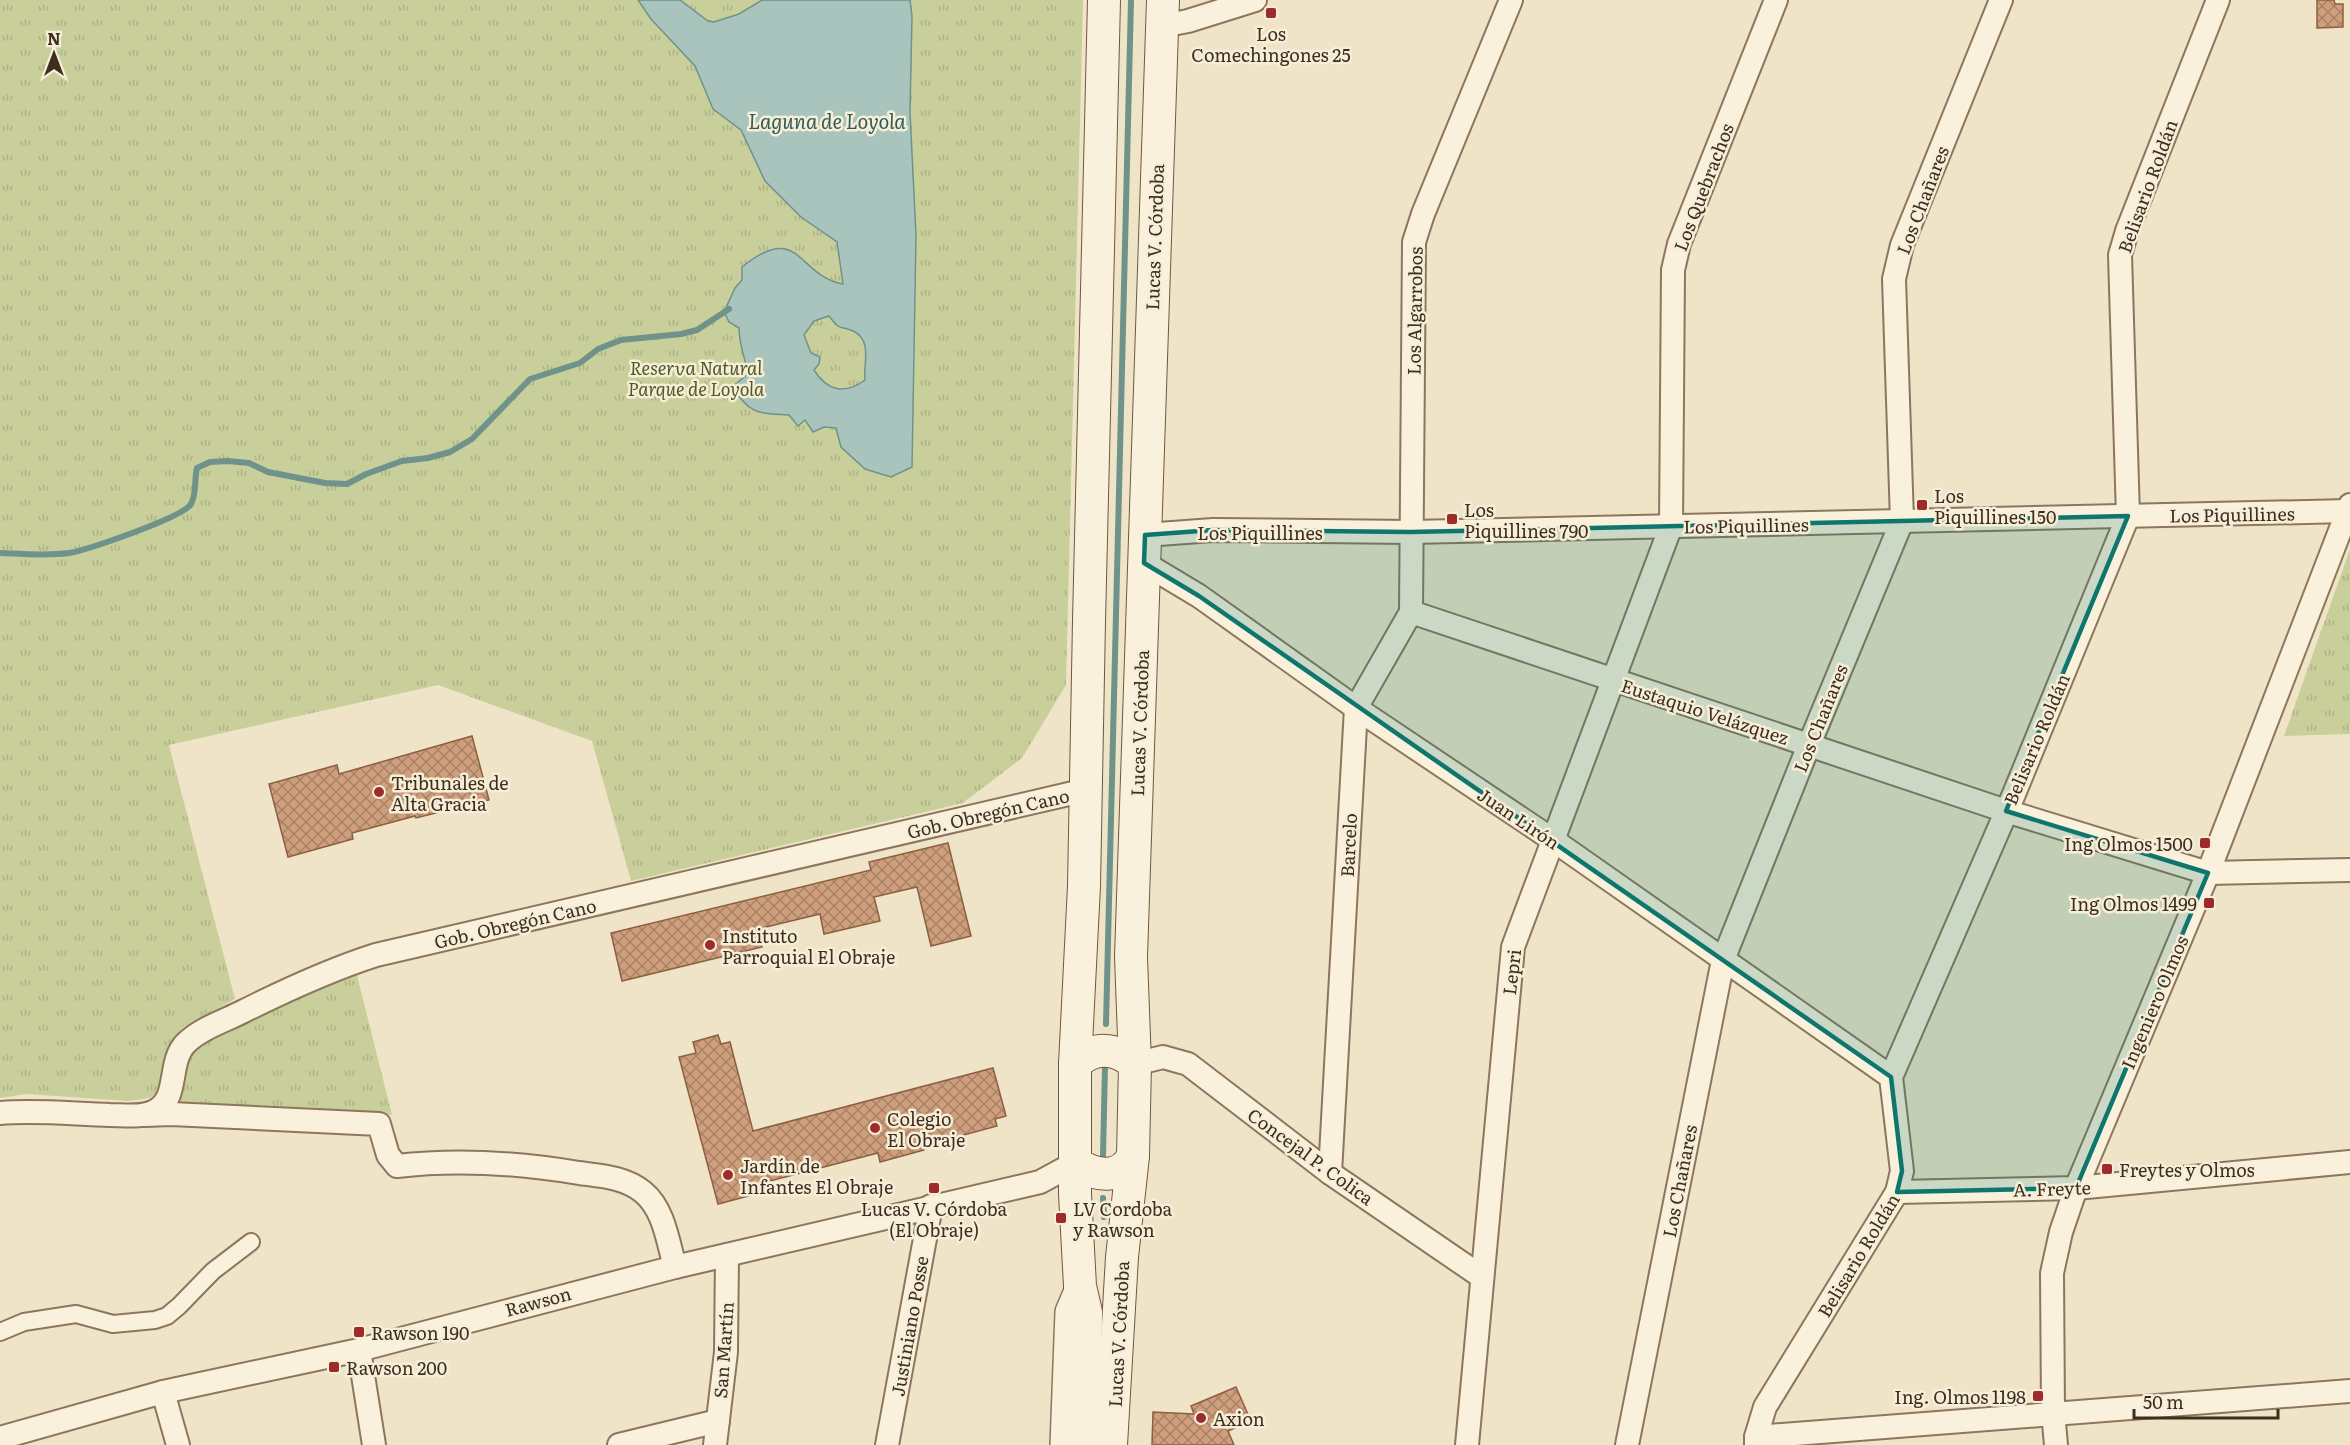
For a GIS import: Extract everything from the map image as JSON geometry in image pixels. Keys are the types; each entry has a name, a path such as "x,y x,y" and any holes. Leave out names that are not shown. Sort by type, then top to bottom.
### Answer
{"main road":[{"name":"Lucas V. Córdoba","path":"1085,1445 1086,1312 1080,1286 1075,1163 1076,1064 1084,886 1104,0"},
{"name":"Lucas V. Córdoba","path":"1111,1445 1122,1257 1134,1156 1135,1064 1131,957 1162,13"},
{"path":"1076,1064 1082,1057 1098,1051 1116,1052 1135,1064"},
{"path":"1075,1163 1089,1171 1107,1174 1123,1168 1134,1156"}],"street":[{"path":"1162,13 1188,21 1255,0"},
{"name":"Los Algarrobos","path":"1411,532 1414,242 1423,214 1511,0"},
{"name":"Los Quebrachos","path":"1671,526 1673,270 1679,244 1776,0"},
{"name":"Los Chañares","path":"1627,1445 1723,960 1902,521 1894,279 1902,244 2001,0"},
{"name":"Belisario Roldán","path":"1756,1441 1765,1407 1898,1192 1902,1171 1891,1077 2006,811 2128,516 2120,255 2127,231 2218,0"},
{"name":"Los Piquillines","path":"1145,549 1213,530 1411,532 2128,516 2349,508"},
{"name":"Ingeniero Olmos","path":"2056,1445 2052,1412 2052,1273 2061,1232 2076,1188 2208,873 2349,508"},
{"name":"Lepri","path":"1467,1445 1513,947 1671,526"},
{"name":"Barcelo","path":"1330,1173 1356,708 1411,612 1411,532"},
{"name":"Juan Lirón","path":"1145,549 1199,596 1356,708 1553,840 1891,1077"},
{"name":"Eustaquio Velázquez","path":"1411,612 2006,811 2208,873 2350,870"},
{"name":"Gob. Obregón Cano","path":"145,1115 162,1106 171,1089 177,1057 181,1049 195,1036 289,989 350,963 376,955 1086,790"},
{"name":"Concejal P. Colica","path":"1135,1064 1163,1057 1188,1064 1330,1173 1482,1277"},
{"path":"171,1089 171,1114"},
{"path":"0,1113 20,1111 171,1114 379,1124 388,1155 397,1166 430,1162 522,1165 614,1178 630,1183 644,1192 655,1204 675,1267"},
{"name":"A. Freyte","path":"1898,1192 2076,1188 2350,1161"},
{"name":"Rawson","path":"0,1438 163,1392 360,1350 675,1267 1040,1182 1075,1163"},
{"name":"Justiniano Posse","path":"887,1445 931,1206"},
{"path":"0,1332 24,1322 76,1314 113,1324 154,1320 167,1316 213,1271 251,1242"},
{"name":"San Martín","path":"715,1445 726,1352 727,1255"},
{"name":"Lucas V. Córdoba","path":"1064,1445 1069,1312 1080,1286"},
{"path":"360,1350 374,1445"},
{"path":"1756,1441 2052,1412 2350,1391"},
{"path":"163,1392 178,1445"},
{"path":"619,1445 718,1421"}],"highlighted area":[{"path":"2128,516 2006,811 2208,873 2076,1188 1897,1192 1902,1171 1891,1077 1199,596 1144,563 1145,535 1213,530 1411,532"}],"green space":[{"name":"Reserva Natural Parque de Loyola","path":"0,0 1083,0 1066,685 1022,758 963,803 631,881 592,741 438,685 169,745 235,999 183,1027 169,1044 157,1092 150,1098 128,1101 26,1094 0,1098"},
{"path":"2350,549 2350,734 2284,736"},
{"path":"356,971 392,1115 181,1105 180,1072 182,1065 205,1039"}],"water":[{"name":"Laguna de Loyola","path":"638,0 680,0 708,21 714,22 739,14 762,0 910,0 912,16 910,112 916,235 912,467 891,477 865,469 841,447 836,428 824,427 813,432 805,420 798,426 789,415 756,411 744,403 732,387 748,374 739,328 729,322 724,312 735,288 742,280 742,267 761,254 776,249 787,250 828,279 843,284 837,242 801,217 765,181 741,130 713,109 695,66 651,19","holes":["829,316 838,326 859,335 865,346 865,380 850,388 831,386 825,383 814,370 819,364 820,357 811,353 804,335 814,321"]}],"building":[{"path":"2317,0 2334,0 2335,4 2343,4 2343,27 2317,28"},
{"name":"Tribunales de Alta Gracia","path":"472,736 489,800 352,833 353,839 288,857 269,784 337,765 339,774"},
{"path":"948,843 971,936 931,946 917,887 874,897 880,921 824,934 820,914 758,929 762,947 622,981 611,933 871,870 869,862"},
{"path":"718,1035 721,1044 730,1042 753,1131 993,1068 1006,1116 995,1119 997,1126 923,1146 924,1150 880,1162 878,1153 758,1184 760,1193 718,1204 679,1057 696,1053 693,1042"},
{"name":"Axion","path":"1236,1387 1251,1421 1228,1431 1234,1445 1152,1445 1153,1412 1194,1414 1191,1406"}],"waterway":[{"path":"1106,1024 1131,0"},
{"path":"0,553 43,555 69,553 114,540 172,517 191,504 197,468 210,462 249,463 268,472 325,483 347,484 366,474 402,461 428,458 450,452 472,439 530,379 580,363 598,349 621,340 681,334 697,330 729,309"},
{"path":"1103,1156 1105,1066"},
{"path":"1103,1198 1104,1217"}],"place":[{"name":"Los Comechingones 25","path":"1271,13"},
{"name":"Los Piquillines 150","path":"1922,505"},
{"name":"Los Piquillines 790","path":"1452,519"},
{"name":"Tribunales de Alta Gracia","path":"379,792"},
{"name":"Ing Olmos 1500","path":"2205,843"},
{"name":"Ing Olmos 1499","path":"2209,903"},
{"name":"Instituto Parroquial El Obraje","path":"710,945"},
{"name":"Colegio El Obraje","path":"875,1128"},
{"name":"Freytes y Olmos","path":"2107,1169"},
{"name":"Jardín de Infantes El Obraje","path":"728,1175"},
{"name":"Lucas V. Córdoba (El Obraje)","path":"934,1188"},
{"name":"LV Cordoba y Rawson","path":"1061,1218"},
{"name":"Rawson 190","path":"359,1332"},
{"name":"Rawson 200","path":"334,1367"},
{"name":"Ing. Olmos 1198","path":"2038,1396"},
{"name":"Axion","path":"1201,1418"}]}
